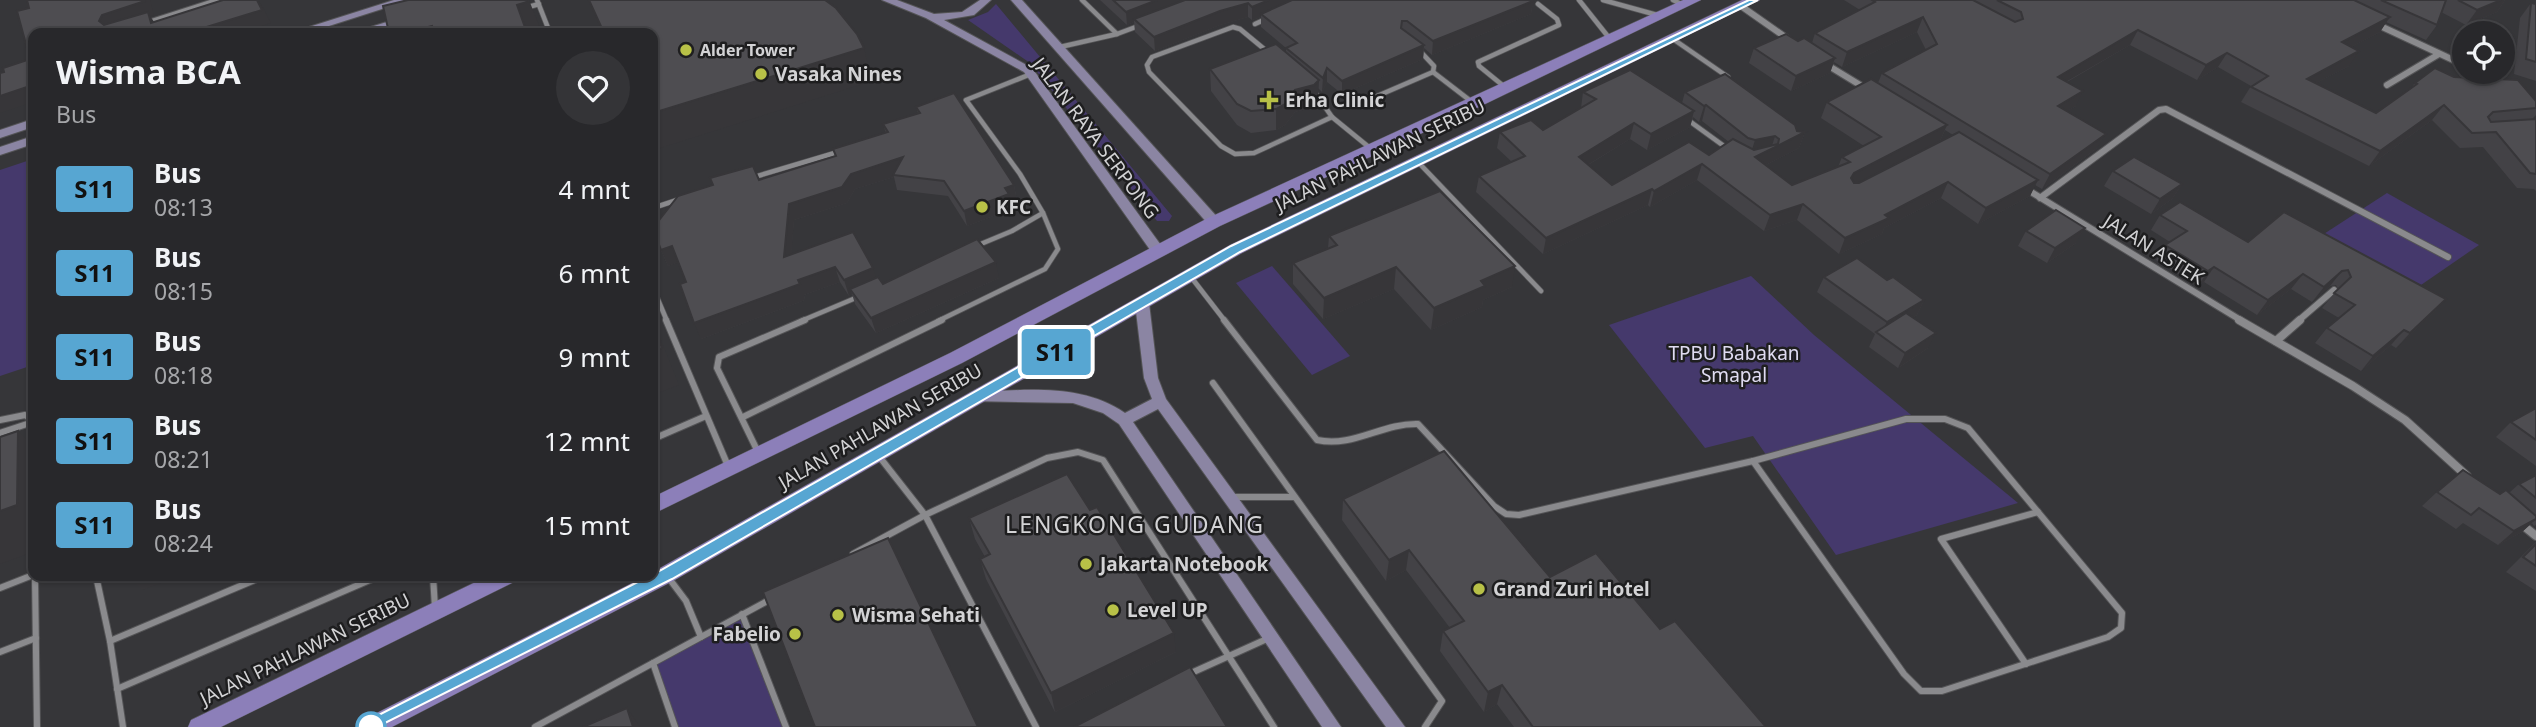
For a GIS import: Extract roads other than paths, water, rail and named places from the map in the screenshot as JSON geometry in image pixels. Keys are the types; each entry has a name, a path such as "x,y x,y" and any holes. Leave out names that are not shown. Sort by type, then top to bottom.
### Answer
{"main road":[{"path":"313,28 405,0"},
{"name":"JALAN RAYA SERPONG","path":"887,0 930,16 1019,63 1031,74 1158,251"},
{"path":"930,16 965,15 986,0"},
{"name":"JALAN RAYA SERPONG","path":"1016,0 1214,222"},
{"name":"JALAN PAHLAWAN SERIBU","path":"658,504 956,358 1214,222 1474,104 1683,2"},
{"name":"JALAN PAHLAWAN SERIBU","path":"658,579 1236,249 1418,162 1620,71 1673,39 1747,3"},
{"path":"384,28 415,16"},
{"path":"0,134 28,125"},
{"path":"0,152 28,143"},
{"path":"1142,303 1151,377 1160,401 1396,727"},
{"path":"975,397 1073,398 1102,405 1124,420 1332,727"},
{"path":"1124,420 1160,401"},
{"name":"JALAN PAHLAWAN SERIBU","path":"199,727 496,581"},
{"name":"JALAN PAHLAWAN SERIBU","path":"371,727 654,581"}],"street":[{"path":"141,25 220,0"},
{"path":"1747,3 1800,47"},
{"path":"2364,18 2452,60"},
{"path":"2386,85 2440,54"},
{"path":"1822,61 1868,91"},
{"path":"2040,198 2159,110 2166,109 2448,257"},
{"name":"JALAN ASTEK","path":"2018,184 2405,420 2470,478"},
{"path":"2276,341 2334,290"},
{"path":"2516,520 2536,536"}],"lane":[{"path":"1082,0 1117,34"},
{"path":"1579,0 1610,39"},
{"path":"1603,0 1661,15"},
{"path":"512,12 538,2 548,28"},
{"path":"1506,88 1479,66 1478,62 1559,25 1557,19 1538,4"},
{"path":"1255,24 1277,14"},
{"path":"1060,47 1117,34 1143,24"},
{"path":"1270,54 1240,29 1233,27 1152,57 1147,65 1149,72 1221,146 1235,154 1254,153 1332,117"},
{"path":"1673,39 1729,78"},
{"path":"1410,44 1426,55 1434,66 1433,72"},
{"path":"1361,103 1433,72"},
{"path":"1433,72 1474,104"},
{"path":"954,105 1031,74"},
{"path":"1310,87 1320,96 1332,117 1373,149"},
{"path":"743,417 1045,268 1058,249 1043,213 1020,174 967,100"},
{"path":"1678,112 1731,150"},
{"path":"743,181 847,149"},
{"path":"1418,162 1541,291"},
{"path":"658,206 679,200"},
{"path":"973,247 1012,231 1043,213"},
{"path":"1189,274 1317,440 1331,445 1404,422 1418,424 1494,506 1506,514 1519,515 1753,461 1906,419 1945,419 1968,428 2122,614 2122,628 2108,638 1942,691 1921,691 1904,674 1753,461"},
{"path":"760,454 717,368 719,357 871,291"},
{"path":"658,300 730,469"},
{"path":"1213,383 1442,701 1425,727"},
{"path":"0,420 25,415 28,417"},
{"path":"658,437 706,416"},
{"path":"0,433 28,423"},
{"path":"839,561 925,515 1047,458 1078,452 1103,460 1274,727"},
{"path":"877,454 925,515 1036,727"},
{"path":"1230,497 1294,497"},
{"path":"2026,664 1941,539 2038,512"},
{"path":"666,575 686,601 701,637"},
{"path":"0,588 28,577"},
{"path":"34,581 37,727"},
{"path":"97,581 110,641 123,727"},
{"path":"110,641 252,581"},
{"path":"117,689 367,581"},
{"path":"433,581 435,610"},
{"path":"536,727 779,595"},
{"path":"742,614 786,727"},
{"path":"1178,679 1272,636"},
{"path":"0,652 36,638"},
{"path":"653,663 675,727"}],"place":[{"name":"Alder Tower","path":"686,50"},
{"name":"Vasaka Nines","path":"761,74"},
{"name":"Erha Clinic","path":"1269,100"},
{"name":"KFC","path":"982,207"},
{"name":"Jakarta Notebook","path":"1086,564"},
{"name":"Grand Zuri Hotel","path":"1479,589"},
{"name":"Level UP","path":"1113,610"},
{"name":"Wisma Sehati","path":"838,615"},
{"name":"Fabelio","path":"795,634"}],"district":[{"name":"LENGKONG GUDANG","path":"1135,525"}],"park label":[{"name":"TPBU Babakan Smapal","path":"1734,364"}]}
